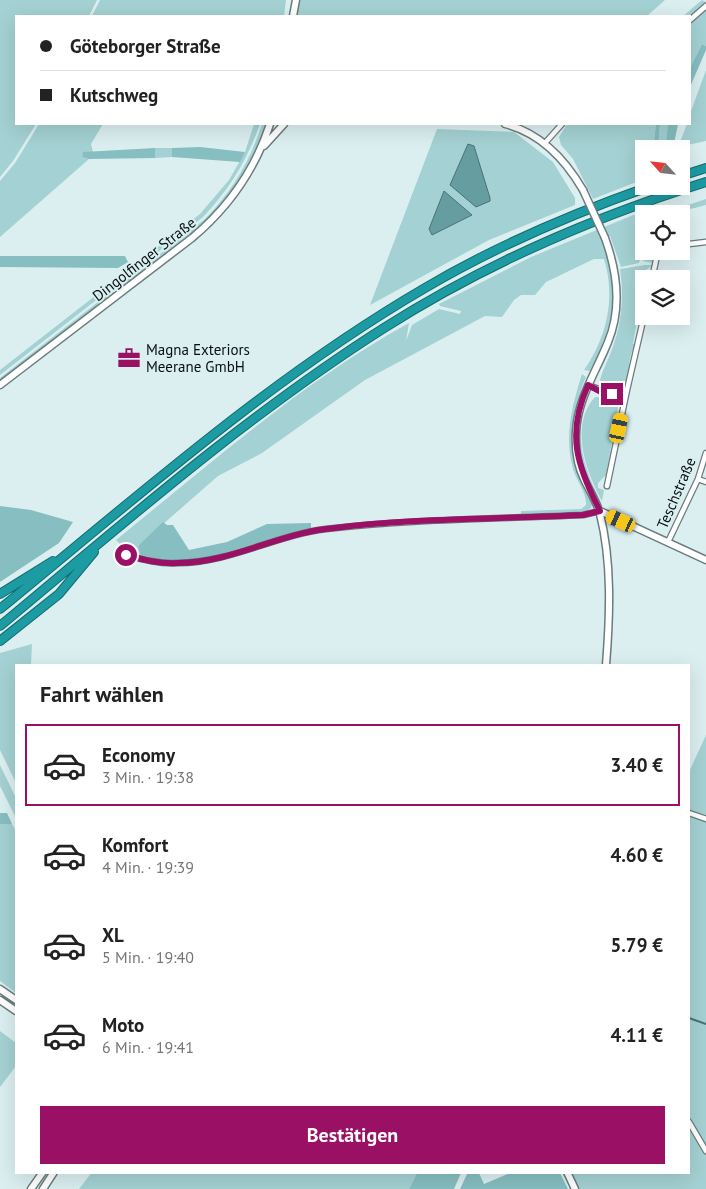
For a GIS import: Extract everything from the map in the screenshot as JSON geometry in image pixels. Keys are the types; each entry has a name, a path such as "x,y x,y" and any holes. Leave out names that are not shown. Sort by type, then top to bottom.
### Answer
{"highway":[{"path":"690,173 706,168"},
{"path":"0,626 246,424 295,388 385,328 448,291 533,248 624,210 706,182"},
{"path":"0,609 251,405 374,320 426,287 487,255 606,202 635,192"},
{"path":"0,641 59,594 104,540"},
{"path":"0,594 70,552"}],"street":[{"path":"293,15 296,0"},
{"path":"691,19 706,6"},
{"name":"Dingolfinger Straße","path":"0,385 202,230 240,186 261,149 270,125"},
{"path":"261,149 283,125"},
{"path":"507,125 545,143 561,156 583,190 605,238 614,269 615,310 609,340 588,385 578,417 576,450 583,476 600,511 608,559 606,664"},
{"path":"545,143 561,125"},
{"path":"690,244 706,242"},
{"path":"607,486 642,325"},
{"path":"588,385 605,394 619,393 627,390"},
{"name":"Teschstraße","path":"668,542 698,479 706,454"},
{"path":"698,479 706,482"},
{"path":"126,555 149,561 186,563 222,556 269,541 327,528 443,520 583,515 600,511 706,560"},
{"path":"690,813 706,819"},
{"path":"0,989 15,999"},
{"path":"0,1000 15,1010"},
{"path":"690,1124 706,1151"},
{"path":"32,1189 42,1174"},
{"path":"43,1189 53,1174"},
{"path":"568,1174 575,1189"}],"shaded area":[{"path":"0,0 97,0 90,15 15,15 15,125 35,125 13,161 0,177"},
{"path":"100,0 286,0 284,15 92,15"},
{"path":"299,0 665,0 648,15 296,15"},
{"path":"702,0 706,2 691,15 684,15"},
{"path":"706,10 706,46 702,44 691,66 691,23"},
{"path":"702,44 706,46 691,85 691,66"},
{"path":"706,70 706,141 690,144 690,140 681,140 687,125 691,125 691,111"},
{"path":"38,125 102,125 91,144 93,152 83,153 82,157 89,159 0,237 0,181 15,163"},
{"path":"254,125 260,125 237,173 203,217 0,375 0,370 200,214 229,180 245,152"},
{"path":"262,125 266,125 254,153 240,179 201,226 0,381 0,378 205,219 232,186 246,163"},
{"path":"566,125 656,125 654,140 635,140 635,183 593,199 573,159 561,145 559,137"},
{"path":"656,125 660,125 659,140 654,140"},
{"path":"660,125 668,125 666,140 659,140"},
{"path":"668,125 678,125 675,140 666,140"},
{"path":"437,129 514,132 553,162 575,198 575,205 489,240 370,305"},
{"path":"468,144 474,146 490,198 490,201 476,207 450,185"},
{"path":"200,147 245,152 240,162 172,157 172,148"},
{"path":"155,148 172,148 172,157 155,158"},
{"path":"155,148 155,158 89,159 82,157 83,152"},
{"path":"444,191 472,215 432,235 429,229"},
{"path":"706,199 706,205 690,209 690,205 688,205"},
{"path":"635,214 635,260 640,260 639,263 621,267 610,236 600,239 603,240 609,258 613,292 612,307 605,338 590,371 584,370 604,331 609,303 608,274 604,259 594,259 546,282 535,295 521,295 514,300 502,317 485,316 365,380 262,453 218,476 138,546 141,557 130,554 116,540 222,453 331,371 409,323 406,341 412,325 439,309 460,314 461,311 440,306 439,304 531,257"},
{"path":"0,256 125,256 128,262 118,268 0,267"},
{"path":"643,260 654,260 654,263"},
{"path":"653,265 646,270 635,270 636,325 633,344 637,344 631,355 624,386 619,391 611,392 599,385 620,319 622,289 620,269"},
{"path":"619,271 620,298 617,324 610,349 598,374 615,329 619,303"},
{"path":"582,374 586,377 576,410 574,441 579,472 592,504 591,508 584,513 521,516 521,511 581,509 586,505 585,496 573,469 569,445 572,409"},
{"path":"595,397 615,397 619,402 606,475 598,483 598,488 604,490 602,501 586,463 582,435 583,421 587,408"},
{"path":"586,402 582,417 581,443 586,468 602,507 588,483 580,456 579,428"},
{"path":"0,506 31,510 73,522 59,543 0,582"},
{"path":"163,522 167,525 173,525 189,550 227,542 267,524 311,523 311,528 200,560 167,562 141,557 138,546"},
{"path":"32,644 31,664 15,664 15,781 0,750 0,653"},
{"path":"706,735 706,817 690,812 690,770"},
{"path":"0,765 15,796 15,816 0,786"},
{"path":"0,813 7,813 12,824 0,824"},
{"path":"690,816 706,821 706,1189 580,1189 572,1174 690,1174"},
{"path":"0,824 12,824 15,829 15,992 0,981"},
{"path":"0,1031 15,1042 15,1067 0,1087"},
{"path":"90,1174 416,1174 409,1189 79,1189"},
{"path":"416,1174 461,1174 454,1189 409,1189"},
{"path":"467,1174 479,1174 484,1184 508,1174 560,1174 568,1189 460,1189"}],"waterway":[{"path":"690,1018 706,1024"}],"place":[{"name":"Magna Exteriors Meerane GmbH","path":"129,358"}],"route":[{"path":"126,555 149,561 180,563 222,556 269,541 327,528 443,520 583,515 600,511 583,476 576,450 576,433 580,407 588,385 605,394 612,394"}]}
